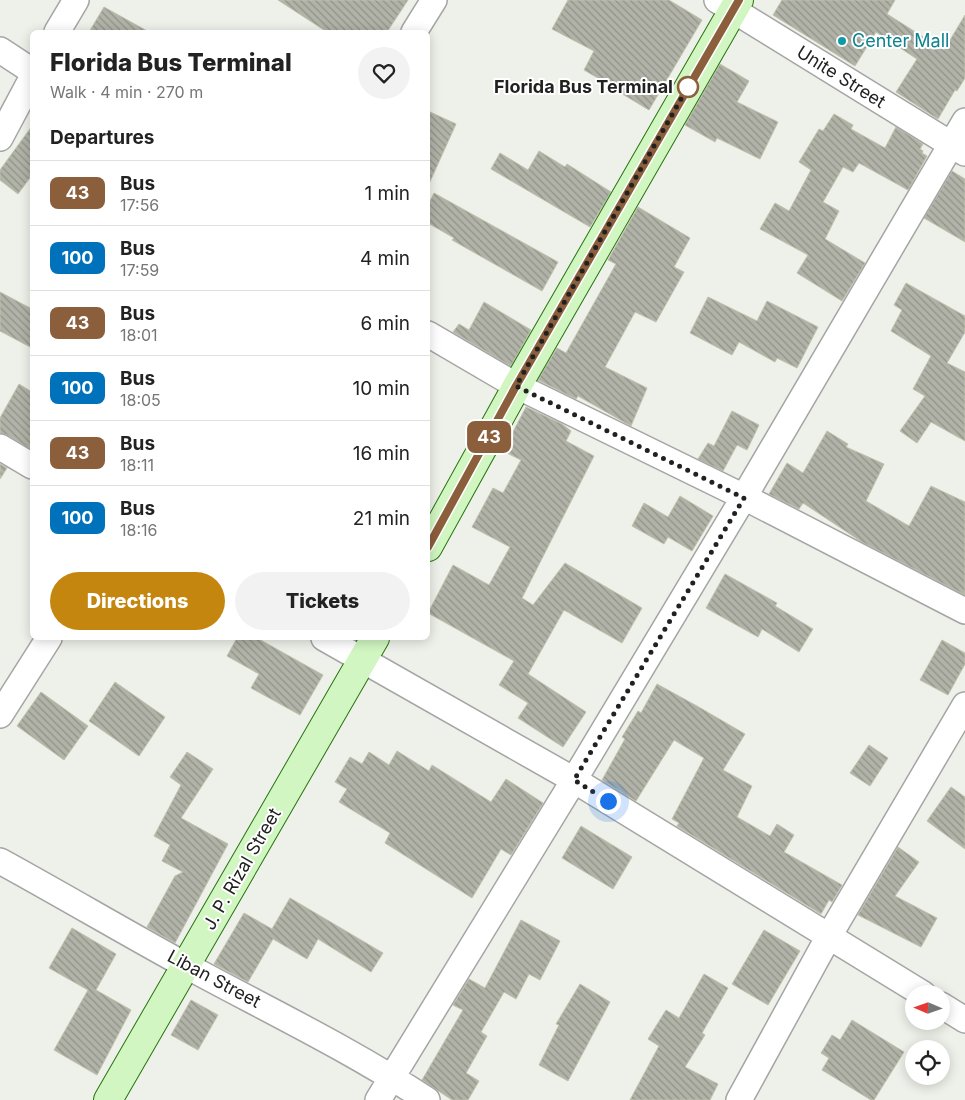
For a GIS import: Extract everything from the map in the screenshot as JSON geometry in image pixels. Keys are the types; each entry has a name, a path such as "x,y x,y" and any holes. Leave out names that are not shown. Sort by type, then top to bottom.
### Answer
{"main road":[{"path":"430,543 729,3"},
{"name":"J. P. Rizal Street","path":"108,1100 368,649"}],"street":[{"path":"59,30 76,0"},
{"path":"415,30 434,0"},
{"name":"Unite Street","path":"729,3 958,148"},
{"path":"0,50 30,70"},
{"path":"0,138 30,82"},
{"path":"378,1100 958,148 965,121"},
{"path":"430,335 516,386 744,498 965,610"},
{"path":"0,447 30,465"},
{"path":"0,715 48,640"},
{"path":"332,640 368,649 574,780 908,985"},
{"path":"739,1100 829,936 965,705"},
{"name":"Liban Street","path":"0,861 186,965 247,996 393,1077 427,1100"},
{"path":"950,1011 965,1020"}],"building":[{"path":"278,0 408,0 388,30 324,30"},
{"path":"568,0 669,0 702,20 649,110 584,70 594,51 552,29"},
{"path":"782,0 895,0 887,14 944,50 965,15 965,78 957,91 955,90 938,119 896,92 917,59 876,32 855,66 773,15"},
{"path":"104,7 145,30 90,30"},
{"path":"720,64 749,81 737,102 778,122 760,159 717,138 715,142 685,125"},
{"path":"430,112 456,124 430,182"},
{"path":"834,114 853,125 851,129 885,148 896,127 923,144 920,149 927,156 908,190 859,163 853,172 843,167 823,202 839,211 825,239 865,263 842,301 797,273 808,255 760,229 775,203 789,211 811,170 799,162 819,129 823,131"},
{"path":"30,129 30,178 18,194 0,180 0,170"},
{"path":"539,151 565,167 567,164 611,192 590,227 491,169 500,153 528,170"},
{"path":"952,171 965,179 965,242 924,218"},
{"path":"434,193 558,262 542,291 452,240 454,238 430,224 430,201"},
{"path":"638,207 690,238 674,267 684,272 656,322 635,312 605,367 647,388 631,426 578,396 576,399 538,380 557,348 566,353 616,264 608,260"},
{"path":"906,283 965,316 965,332 947,363 965,372 965,441 931,422 917,443 900,431 925,396 913,389 931,356 891,331 902,310 894,305"},
{"path":"0,292 30,308 30,347 0,331"},
{"path":"708,297 757,321 767,301 818,327 797,368 777,358 775,362 739,342 732,355 690,333"},
{"path":"484,302 531,330 511,366 453,332 459,324 469,330"},
{"path":"19,384 30,391 30,449 0,433 0,418"},
{"path":"526,407 562,424 571,431 566,441 594,456 522,598 533,605 565,563 642,608 622,643 564,610 528,674 586,712 563,747 518,718 528,703 499,685 514,661 430,614 430,609 453,565 489,585 510,547 472,527 493,488 503,493 521,460 503,451"},
{"path":"732,411 759,425 747,450 737,445 723,471 698,459 708,443 714,446"},
{"path":"827,431 848,444 846,447 884,464 866,501 909,526 931,486 965,502 965,595 862,542 803,503 799,509 769,494 787,463 803,473"},
{"path":"0,464 7,468 0,479"},
{"path":"680,496 713,516 692,551 668,537 664,544 632,526 644,503 668,517"},
{"path":"725,574 777,603 775,606 813,629 799,652 762,629 758,637 706,608"},
{"path":"236,640 261,640 323,675 300,715 251,688 259,674 227,656"},
{"path":"942,640 965,653 965,664 948,695 920,680"},
{"path":"115,682 165,717 139,756 89,721"},
{"path":"657,684 745,734 723,770 752,786 737,817 770,836 777,824 794,835 784,852 842,885 832,902 829,900 821,914 677,826 679,823 672,819 704,758 674,740 636,801 602,780 625,739 622,737 638,711 641,713"},
{"path":"41,692 88,726 64,760 17,726"},
{"path":"869,745 888,758 870,786 850,773"},
{"path":"397,751 429,771 432,765 491,802 506,779 543,803 511,855 501,849 472,898 385,843 390,833 339,802 347,789 335,782 350,757 362,764 369,752 389,765"},
{"path":"187,752 213,769 181,818 228,844 175,943 147,927 175,876 183,872 162,861 170,845 154,836 181,785 170,777"},
{"path":"951,787 965,797 965,849 927,821"},
{"path":"581,826 632,857 613,889 562,858"},
{"path":"898,847 919,862 895,896 937,918 921,947 858,915"},
{"path":"290,898 383,953 371,972 318,939 307,959 273,939 248,982 214,964 244,913 272,929"},
{"path":"521,920 560,941 540,980 529,974 516,999 504,992 481,1032 487,1036 466,1073 479,1081 468,1100 452,1100 422,1080 463,1010 453,1005 469,979 485,988"},
{"path":"72,928 116,954 96,990 131,1010 97,1075 54,1050 88,990 49,968"},
{"path":"764,930 800,951 768,1005 732,984"},
{"path":"704,974 728,988 702,1033 705,1035 685,1067 718,1084 710,1100 630,1100 659,1046 648,1039 666,1010 679,1018"},
{"path":"580,984 610,1002 568,1081 539,1065 559,1025 556,1024"},
{"path":"191,1000 218,1015 198,1050 171,1035"},
{"path":"852,1020 904,1052 874,1100 822,1070 829,1058 821,1053 832,1035 840,1040"}],"bus line":[{"name":"43","path":"430,544 516,386 739,0"}],"place":[{"name":"Center Mall","path":"842,41"},
{"name":"Florida Bus Terminal","path":"688,87"}],"route":[{"path":"608,801 574,780 744,498 516,386 688,87"}]}
